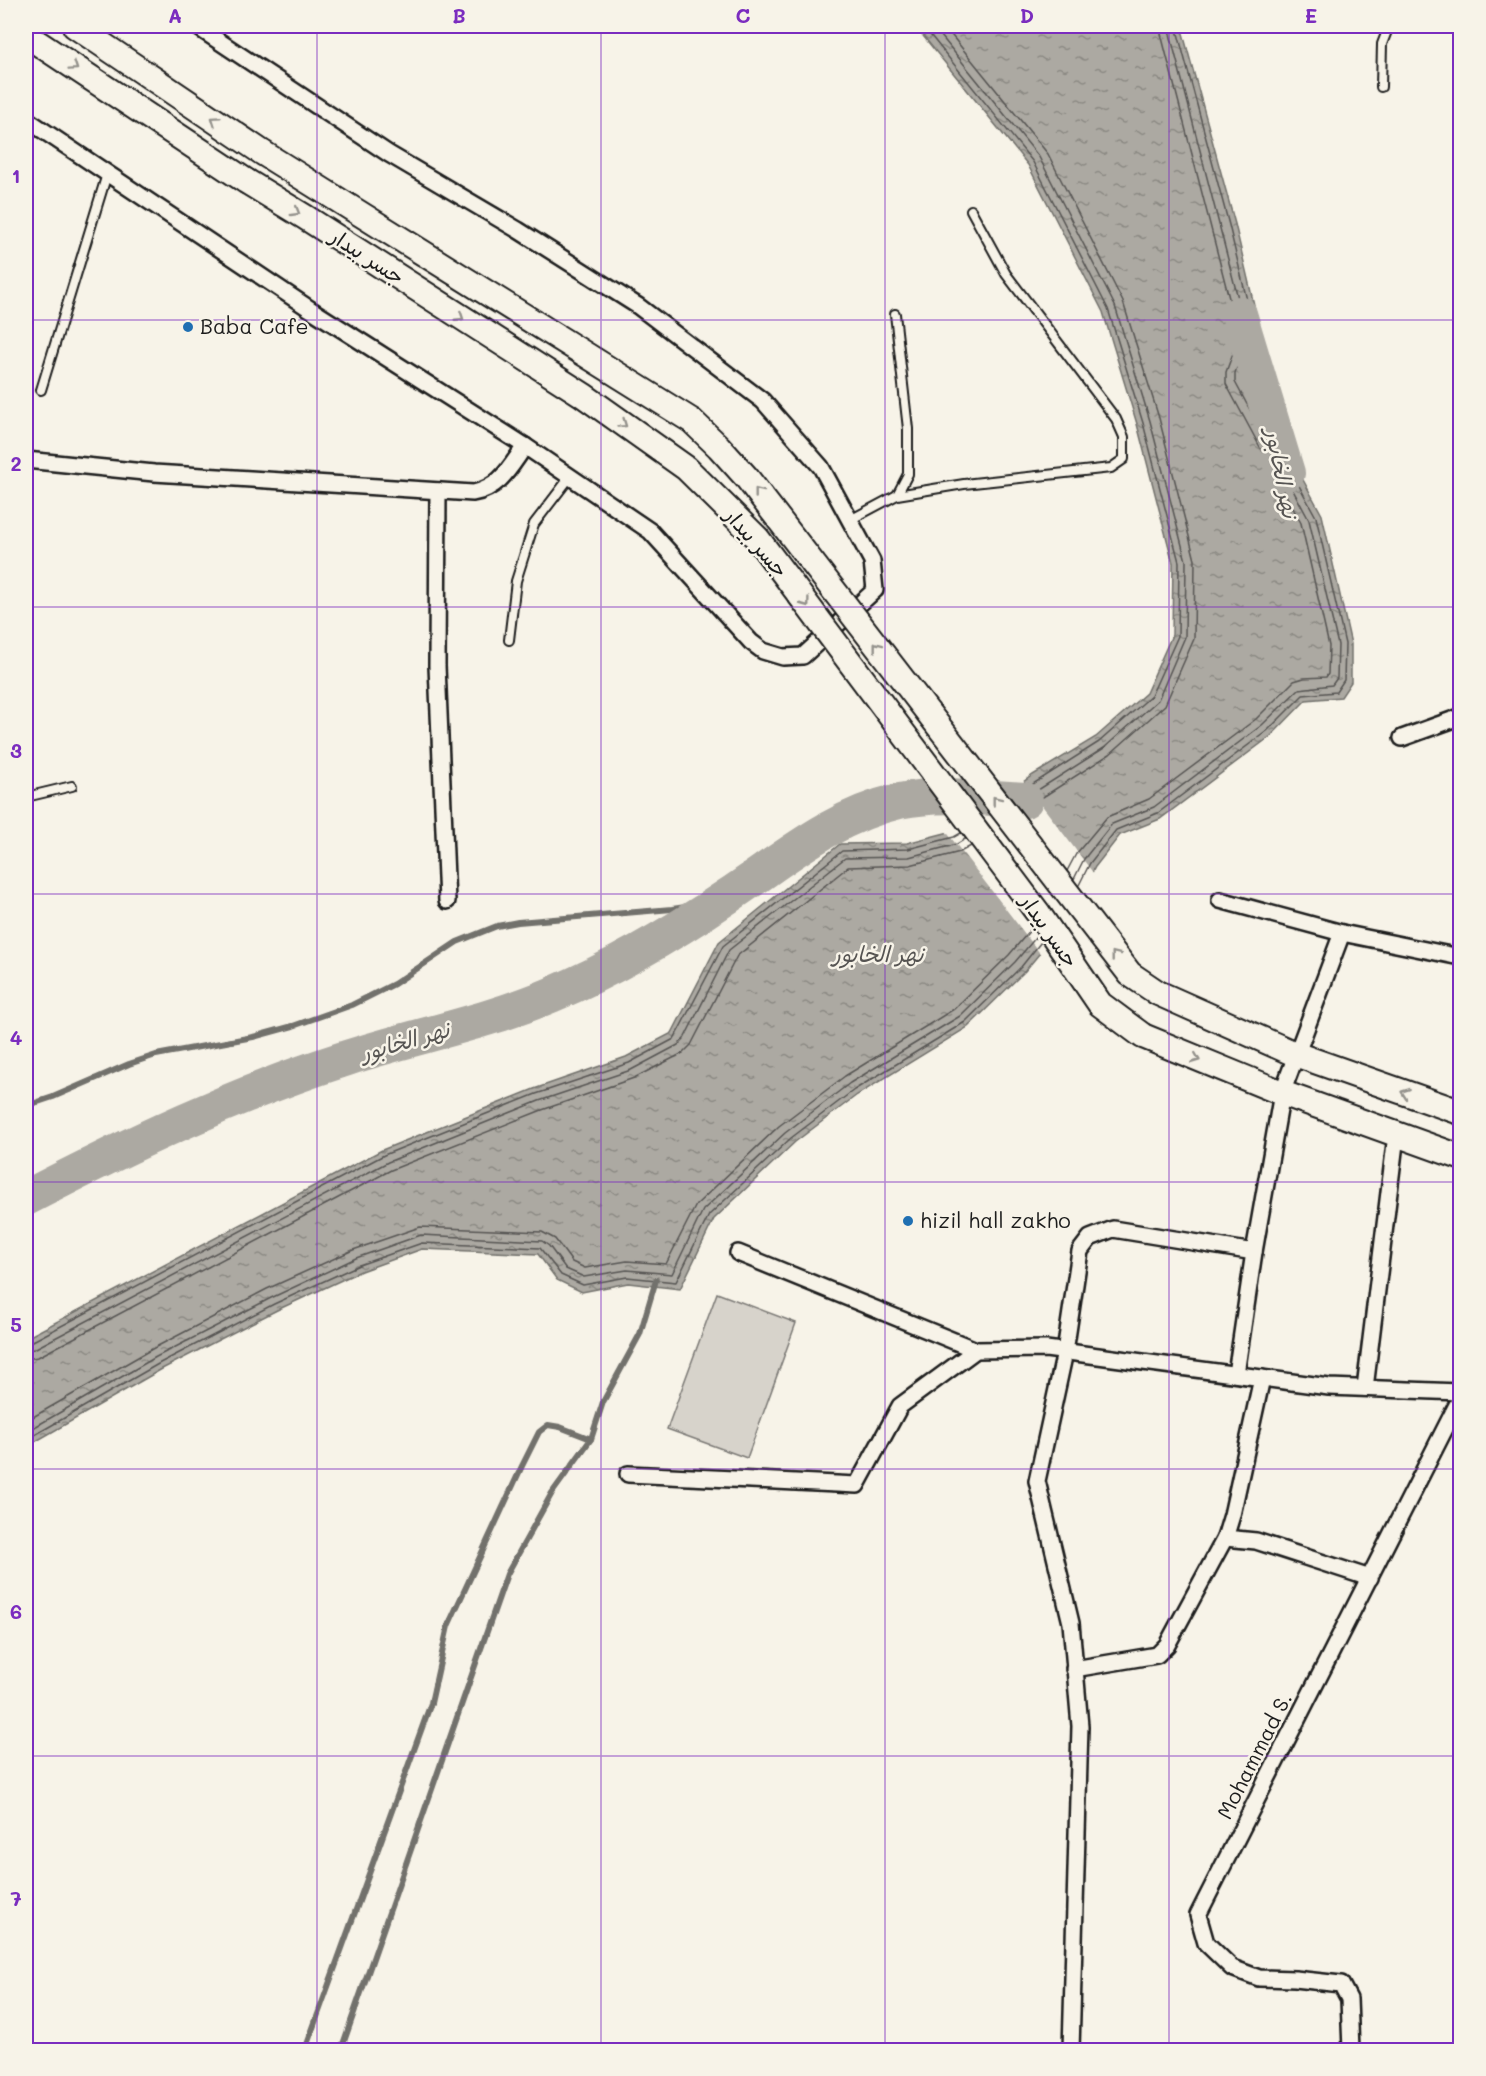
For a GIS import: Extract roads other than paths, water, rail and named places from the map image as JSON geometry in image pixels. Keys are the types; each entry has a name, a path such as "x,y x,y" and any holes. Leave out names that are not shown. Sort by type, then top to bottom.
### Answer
{"main road":[{"name":"جسر بيدار","path":"75,26 263,153 692,421 747,478 1130,974 1158,993 1295,1054 1461,1112"},
{"name":"جسر بيدار","path":"26,35 246,182 305,217 583,395 686,468 757,538 1038,913 1100,1004 1143,1036 1282,1093 1461,1157"}],"street":[{"path":"26,119 310,309 525,446 650,531 751,642 763,651 783,657 803,656 875,590 872,561 821,467 763,401 638,306 518,230 389,154 196,26"},
{"path":"26,460 154,473 473,493 492,487 506,474 525,446"},
{"path":"438,491 437,666 447,901"},
{"path":"1402,738 1461,717"},
{"path":"1220,900 1342,933 1461,957"},
{"path":"1236,1374 1254,1252 1282,1093 1342,933"},
{"path":"1365,1388 1396,1135"},
{"path":"1071,2050 1080,1726 1071,1623 1037,1481 1065,1352 1080,1251 1090,1238 1113,1230 1254,1252"},
{"path":"738,1252 976,1350 1047,1349 1329,1387 1461,1392"},
{"path":"628,1474 857,1485 900,1406 976,1350"},
{"path":"1074,1669 1157,1655 1167,1645 1225,1538 1262,1378"},
{"name":"Mohammad S.","path":"1352,2050 1349,1999 1341,1984 1259,1978 1232,1968 1206,1943 1198,1915 1461,1399"},
{"path":"1225,1538 1256,1542 1370,1578"}],"lane":[{"path":"1381,87 1382,44 1389,26"},
{"path":"40,390 107,174"},
{"path":"850,520 897,495 964,483 1111,468 1124,459 1124,437 1116,419 1006,274 971,210"},
{"path":"895,314 908,440 908,474 897,495"},
{"path":"509,640 516,581 534,524 570,477"},
{"path":"26,797 72,786"}],"water":[{"name":"نهر الخابور","path":"915,26 1181,26 1235,224 1262,339 1248,378 1322,515 1351,644 1351,682 1341,697 1306,700 1271,736 1160,819 1120,835 1095,867 1068,919 1025,971 968,1027 857,1095 795,1142 714,1219 680,1289 628,1283 582,1292 557,1280 538,1254 422,1249 361,1271 277,1310 162,1369 26,1447 26,1338 382,1150 534,1089 626,1057 672,1033 719,942 840,844 907,843 953,831 1033,775 1096,737 1146,693 1172,635 1173,563 1137,424 1103,312 1028,165"}],"waterway":[{"name":"نهر الخابور","path":"1239,314 1287,473"},
{"name":"نهر الخابور","path":"26,1198 144,1139 264,1087 347,1058 501,1014 574,985 664,937 809,841 851,817 874,808 915,798 962,796 1025,800"},
{"path":"26,1106 156,1055 253,1037 293,1026 352,1005 394,984 457,942 497,926 518,922 672,909 720,902"},
{"path":"341,2050 507,1574 552,1493 591,1439 603,1402 640,1334 656,1280"},
{"path":"305,2050 431,1703 448,1626 522,1466 539,1432 548,1425 560,1427 591,1439"}],"place":[{"name":"Baba Cafe","path":"188,327"},
{"name":"hizil hall zakho","path":"908,1221"}]}
